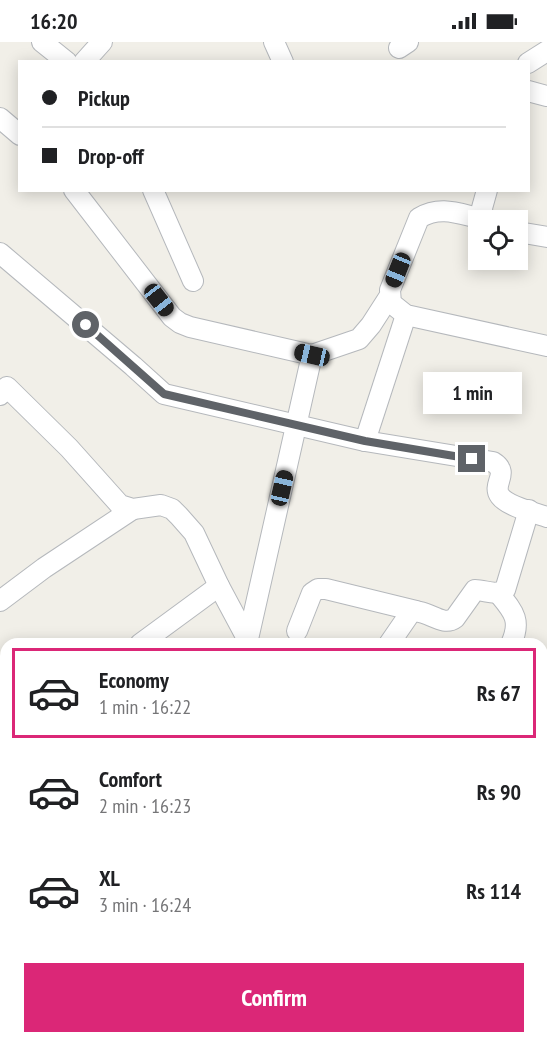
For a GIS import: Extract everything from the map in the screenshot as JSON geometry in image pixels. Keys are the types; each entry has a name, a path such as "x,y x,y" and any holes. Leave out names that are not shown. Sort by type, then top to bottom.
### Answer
{"street":[{"path":"42,42 64,60"},
{"path":"86,60 102,42"},
{"path":"274,42 282,60"},
{"path":"530,62 547,51"},
{"path":"530,92 547,96"},
{"path":"0,118 18,133"},
{"path":"76,192 172,317 180,323 205,331 312,355 359,339 371,325 389,297 419,218 439,210 468,217"},
{"path":"154,192 193,281"},
{"path":"482,210 486,192"},
{"path":"528,234 547,237"},
{"path":"0,254 164,394 365,441 493,462 499,465 502,472 498,492 500,497 538,514 505,590 499,594 475,590 451,621 445,622 416,611 318,589 312,592 297,631"},
{"path":"389,297 391,303 406,315 547,346"},
{"path":"365,441 406,315"},
{"path":"250,638 312,355"},
{"path":"2,388 69,448 120,505 133,509 161,505 172,509 195,533 219,586 247,638"},
{"path":"0,602 44,568 133,509"},
{"path":"148,638 219,586"},
{"path":"499,594 515,615 517,624 514,638"},
{"path":"393,638 411,612 416,611"}],"route":[{"path":"86,325 164,394 365,441 472,459"}]}
